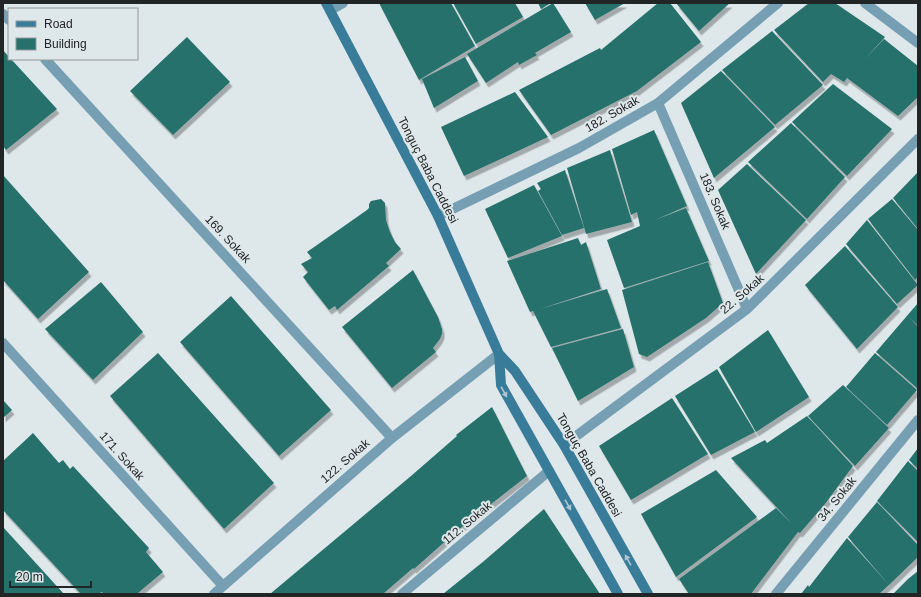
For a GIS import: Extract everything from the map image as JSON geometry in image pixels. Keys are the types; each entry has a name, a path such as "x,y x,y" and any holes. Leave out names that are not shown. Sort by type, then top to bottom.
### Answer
{"street":[{"path":"329,7 343,3"},
{"name":"182. Sokak","path":"438,216 579,148 658,103 778,3"},
{"path":"865,3 918,42"},
{"name":"Tonguç Baba Caddesi","path":"329,7 438,216 499,354 515,371 564,445 648,594"},
{"name":"169. Sokak","path":"46,60 392,438"},
{"name":"183. Sokak","path":"658,103 747,309"},
{"name":"22. Sokak","path":"564,445 747,309 918,139"},
{"name":"171. Sokak","path":"3,343 222,586"},
{"name":"Tonguç Baba Caddesi","path":"499,354 500,385 618,594"},
{"name":"122. Sokak","path":"214,594 392,438 499,354"},
{"name":"34. Sokak","path":"776,594 918,420"},
{"name":"112. Sokak","path":"402,594 549,471"}],"building":[{"path":"379,3 451,3 475,46 419,80"},
{"path":"453,3 515,3 523,17 476,44"},
{"path":"538,3 551,3 541,9"},
{"path":"553,3 571,32 535,53 537,55 519,65 518,62 486,83 467,54"},
{"path":"585,3 625,3 595,20"},
{"path":"658,3 670,3 701,42 637,91 551,135 519,90 600,48 601,50"},
{"path":"676,3 730,3 699,31"},
{"path":"809,3 835,3 885,37 864,60 884,39 918,66 918,97 898,116 847,78 844,82 831,74 823,82 774,30"},
{"path":"772,31 823,85 775,125 722,70"},
{"path":"187,37 230,82 173,135 130,91"},
{"path":"3,50 8,56 8,60 12,60 57,109 6,150 3,146"},
{"path":"465,57 478,81 434,108 422,79"},
{"path":"721,71 775,127 714,178 681,103"},
{"path":"833,84 892,129 847,176 792,122"},
{"path":"515,92 548,137 464,176 441,127"},
{"path":"791,123 845,177 807,219 748,162"},
{"path":"654,130 687,206 655,220 686,208 709,261 624,288 607,240 640,226 637,212 631,215 612,149"},
{"path":"610,150 632,222 586,234 567,168"},
{"path":"747,164 806,220 756,274 718,190"},
{"path":"565,170 584,228 562,235 538,191 541,189 537,183"},
{"path":"918,172 918,229 893,198"},
{"path":"3,175 89,272 38,319 3,280"},
{"path":"534,185 562,236 508,258 485,209"},
{"path":"381,199 385,203 386,220 390,232 395,242 401,249 386,263 389,266 337,310 335,306 329,310 303,277 308,272 301,264 312,258 307,252 367,210 371,201"},
{"path":"892,199 918,230 918,277 915,280 868,219"},
{"path":"867,220 918,285 897,304 846,244"},
{"path":"578,238 581,245 586,242 601,289 540,309 607,289 621,328 551,347 533,311 530,312 507,261"},
{"path":"845,246 898,307 857,349 805,285"},
{"path":"708,262 723,303 706,318 647,357 639,354 622,290"},
{"path":"413,270 438,317 442,334 433,348 436,352 392,388 342,327"},
{"path":"101,282 143,332 93,380 45,329"},
{"path":"231,296 331,410 279,456 180,342"},
{"path":"918,303 918,326 909,317 918,327 918,389 876,352"},
{"path":"623,329 634,367 578,401 552,348"},
{"path":"768,330 809,397 756,432 719,367"},
{"path":"158,353 274,483 224,529 110,396"},
{"path":"875,353 917,390 887,425 846,387"},
{"path":"717,369 755,432 711,455 675,396"},
{"path":"843,385 889,428 855,466 808,416"},
{"path":"672,398 708,454 631,500 599,446"},
{"path":"3,400 12,410 3,418"},
{"path":"492,407 527,476 458,530 383,594 270,594 411,476 457,436 456,435"},
{"path":"807,416 853,466 825,504 800,533 798,532 751,594 689,594 679,579 776,508 792,524 731,458 765,440 767,443"},
{"path":"33,433 59,463 63,460 70,469 73,466 149,548 146,552 163,572 138,593 139,594 104,594 102,592 97,594 81,594 3,510 3,461"},
{"path":"918,448 918,469 909,460"},
{"path":"908,461 918,471 918,542 877,501"},
{"path":"716,470 757,517 676,577 641,514"},
{"path":"877,502 918,545 918,557 889,585 848,537"},
{"path":"544,509 600,594 443,594 484,561"},
{"path":"3,527 64,594 3,594"},
{"path":"847,538 889,585 879,594 801,594 808,585 809,587"},
{"path":"918,571 918,594 893,594 908,579"}]}
